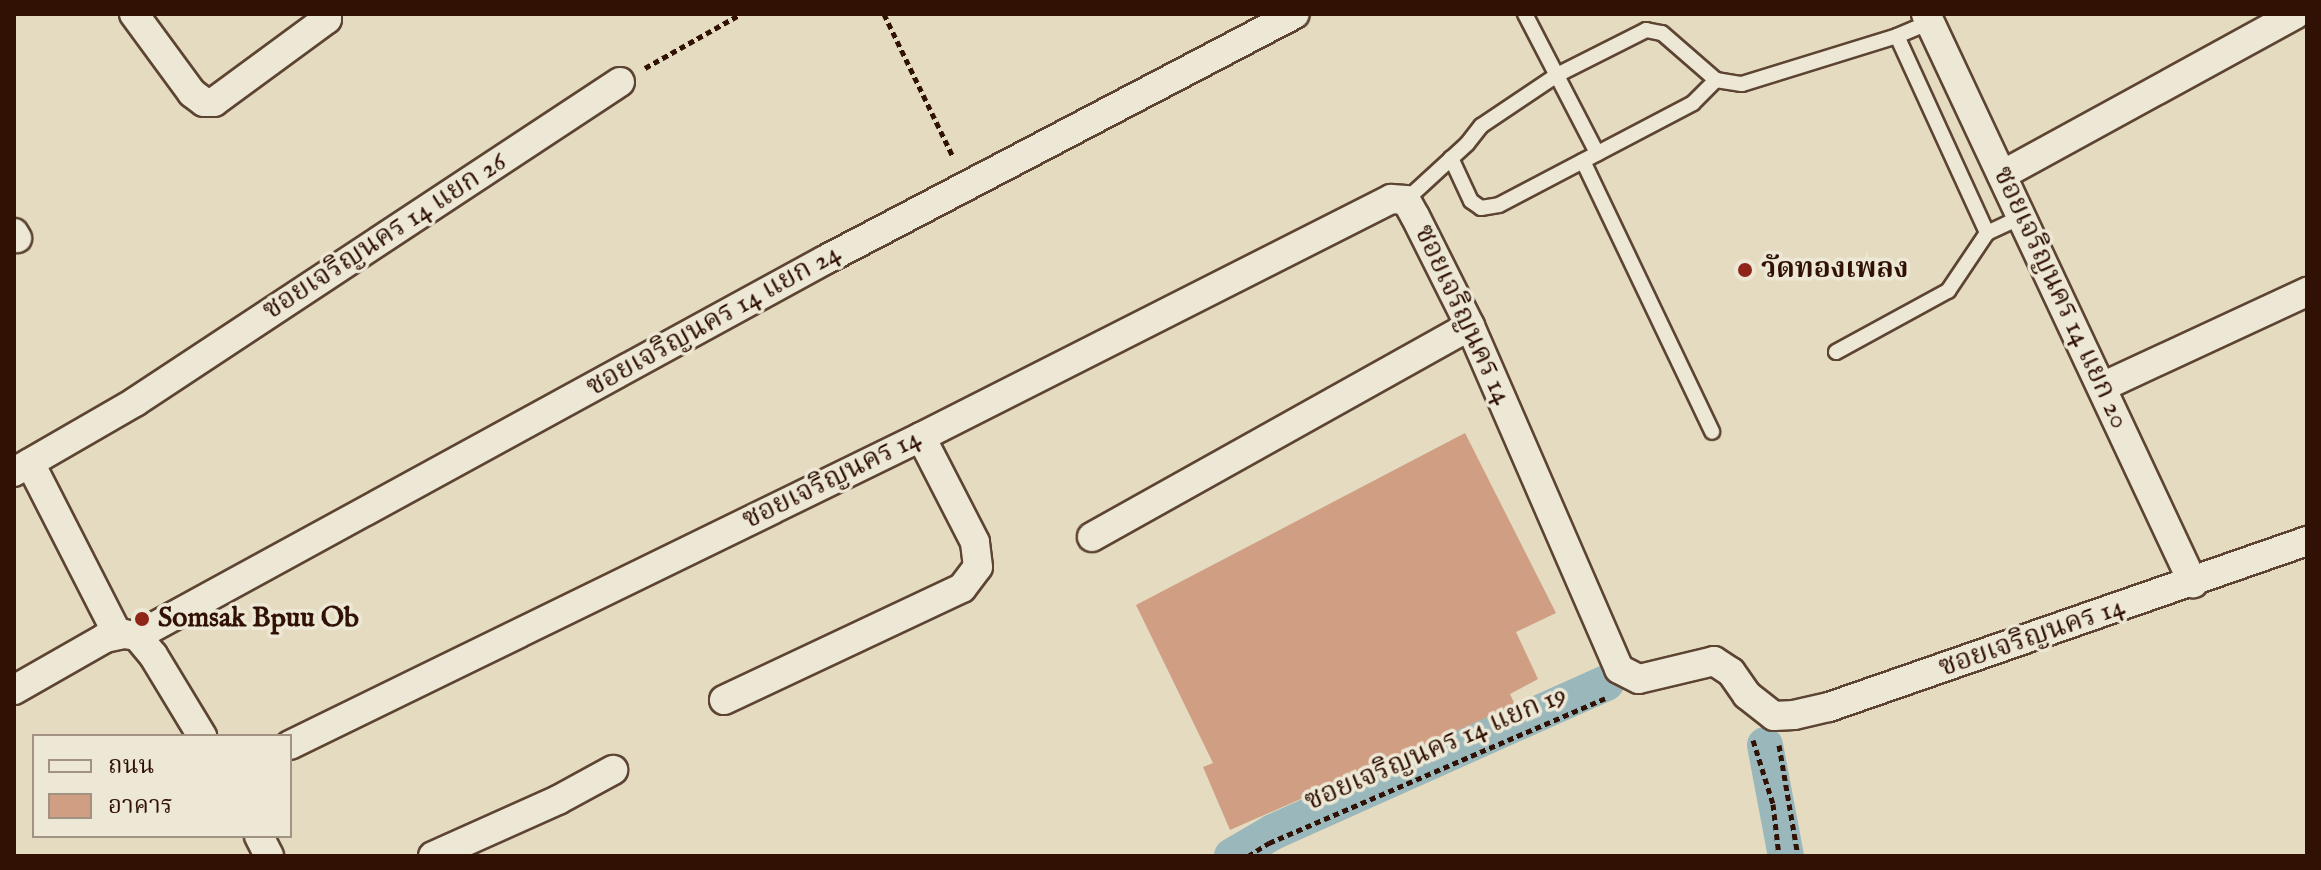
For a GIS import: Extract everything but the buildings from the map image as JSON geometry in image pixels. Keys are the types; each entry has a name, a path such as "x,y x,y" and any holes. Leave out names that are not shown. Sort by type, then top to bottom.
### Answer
{"street":[{"path":"134,14 192,93 204,102 214,102 327,19 327,14"},
{"name":"ซอยเจริญนคร 14 แยก 24","path":"128,636 967,186 1295,14"},
{"path":"2002,175 2296,14"},
{"name":"ซอยเจริญนคร 14 แยก 20","path":"1928,18 2193,583"},
{"name":"ซอยเจริญนคร 14 แยก 26","path":"128,636 22,468 135,402 620,82"},
{"name":"ซอยเจริญนคร 14","path":"292,744 921,437 1391,199 1406,200 1470,326 1619,669 1639,679"},
{"path":"2102,387 2307,292"},
{"path":"1092,537 1470,326"},
{"path":"724,700 962,588 978,567 975,542 921,437"},
{"name":"ซอยเจริญนคร 14","path":"1761,722 1829,707 2307,541"},
{"path":"14,690 105,638 128,636 153,655 201,734"},
{"path":"1639,679 1714,661 1731,672 1761,722"},
{"path":"433,856 558,800 613,770"},
{"path":"260,838 269,856"}],"lane":[{"path":"1525,14 1597,153"},
{"path":"1406,200 1481,126 1557,75 1650,29 1662,33 1716,80 1753,82 1897,36 1928,18"},
{"path":"1897,36 1987,233"},
{"path":"1451,158 1471,201 1481,208 1499,205 1693,103 1716,80"},
{"path":"1583,161 1712,432"},
{"path":"1836,352 1948,291 1987,233 2022,217"}],"path":[{"path":"620,82 741,14"},
{"path":"884,14 967,186"},
{"name":"ซอยเจริญนคร 14 แยก 19","path":"1248,856 1269,843 1617,693 1639,679"},
{"path":"1761,722 1779,856"},
{"path":"1761,722 1798,856"}],"waterway":[{"path":"1232,856 1273,832 1606,683"},
{"path":"1765,745 1786,856"}],"place":[{"name":"วัดทองเพลง","path":"1745,270"},
{"name":"Somsak Bpuu Ob","path":"142,619"}]}
